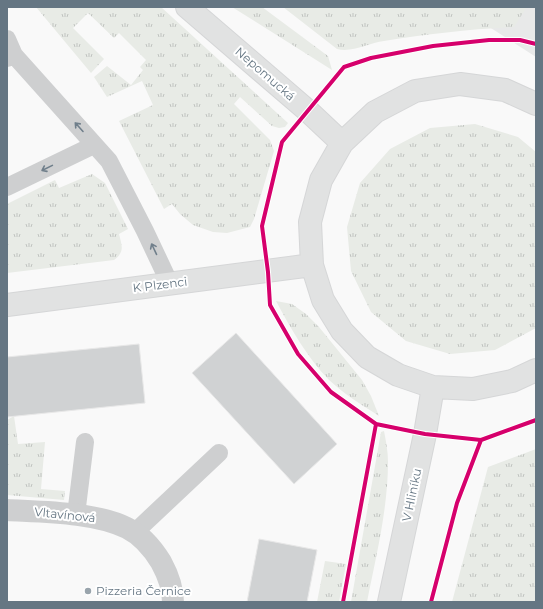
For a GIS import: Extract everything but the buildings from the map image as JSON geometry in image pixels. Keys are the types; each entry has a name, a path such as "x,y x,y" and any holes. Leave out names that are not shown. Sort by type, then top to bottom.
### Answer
{"main road":[{"name":"Nepomucká","path":"187,7 308,111 342,143"},
{"path":"536,104 505,90 460,84 415,91 375,112 342,143 320,180 310,222 312,265 323,300 342,330 367,357 398,375 432,387 473,389 512,381 536,370"},
{"name":"K Plzenci","path":"7,306 312,265"},
{"name":"V Hliníku","path":"389,602 425,434 432,387"}],"street":[{"name":"Vltavínová","path":"7,510 95,517 127,528 142,538 156,554 166,572 173,602"}],"lane":[{"path":"9,50 109,161 170,284"},
{"path":"7,187 94,145"},
{"path":"76,515 85,442"},
{"path":"134,533 219,453"}],"shaded area":[{"path":"458,7 536,7 536,57"}],"green space":[{"path":"36,7 161,7 288,123 285,127 279,128 272,126 240,97 234,104 270,140 274,151 254,219 250,227 227,233 213,232 193,225 180,214 172,204 164,209 119,121 153,105 142,81 107,97 94,77 107,66 131,85 143,70 140,67 146,60 119,33 114,38 88,13 73,28 104,59 91,73"},
{"path":"232,7 262,7 328,56 332,70"},
{"path":"283,7 527,7 514,27 465,30 416,36 378,42 355,49 343,50 337,49"},
{"path":"475,124 518,137 536,152 536,328 495,350 450,354 406,341 371,312 351,271 347,227 360,183 390,149 430,128"},
{"path":"92,174 105,183 128,229 119,234 122,248 120,254 114,260 7,273 7,204 55,180 59,188"},
{"path":"276,301 292,304 306,314 319,327 362,380 371,396 379,416 353,399 329,380 300,342"},
{"path":"14,416 18,444 45,442 41,489 65,491 64,500 7,495 7,420"},
{"path":"384,431 388,462 384,515 378,550 367,602 351,602 381,432"},
{"path":"536,449 536,602 452,602 488,467"},
{"path":"325,561 346,564 339,602 317,602"}],"cycle path":[{"path":"536,44 520,40 489,40 433,46 371,58 344,67 282,142 262,226 268,272 270,305 298,354 331,392 376,424 425,434 481,440 536,420"},
{"path":"343,602 376,424"},
{"path":"431,602 457,503 481,440"}],"place":[{"name":"Pizzeria Černice","path":"88,591"}]}
